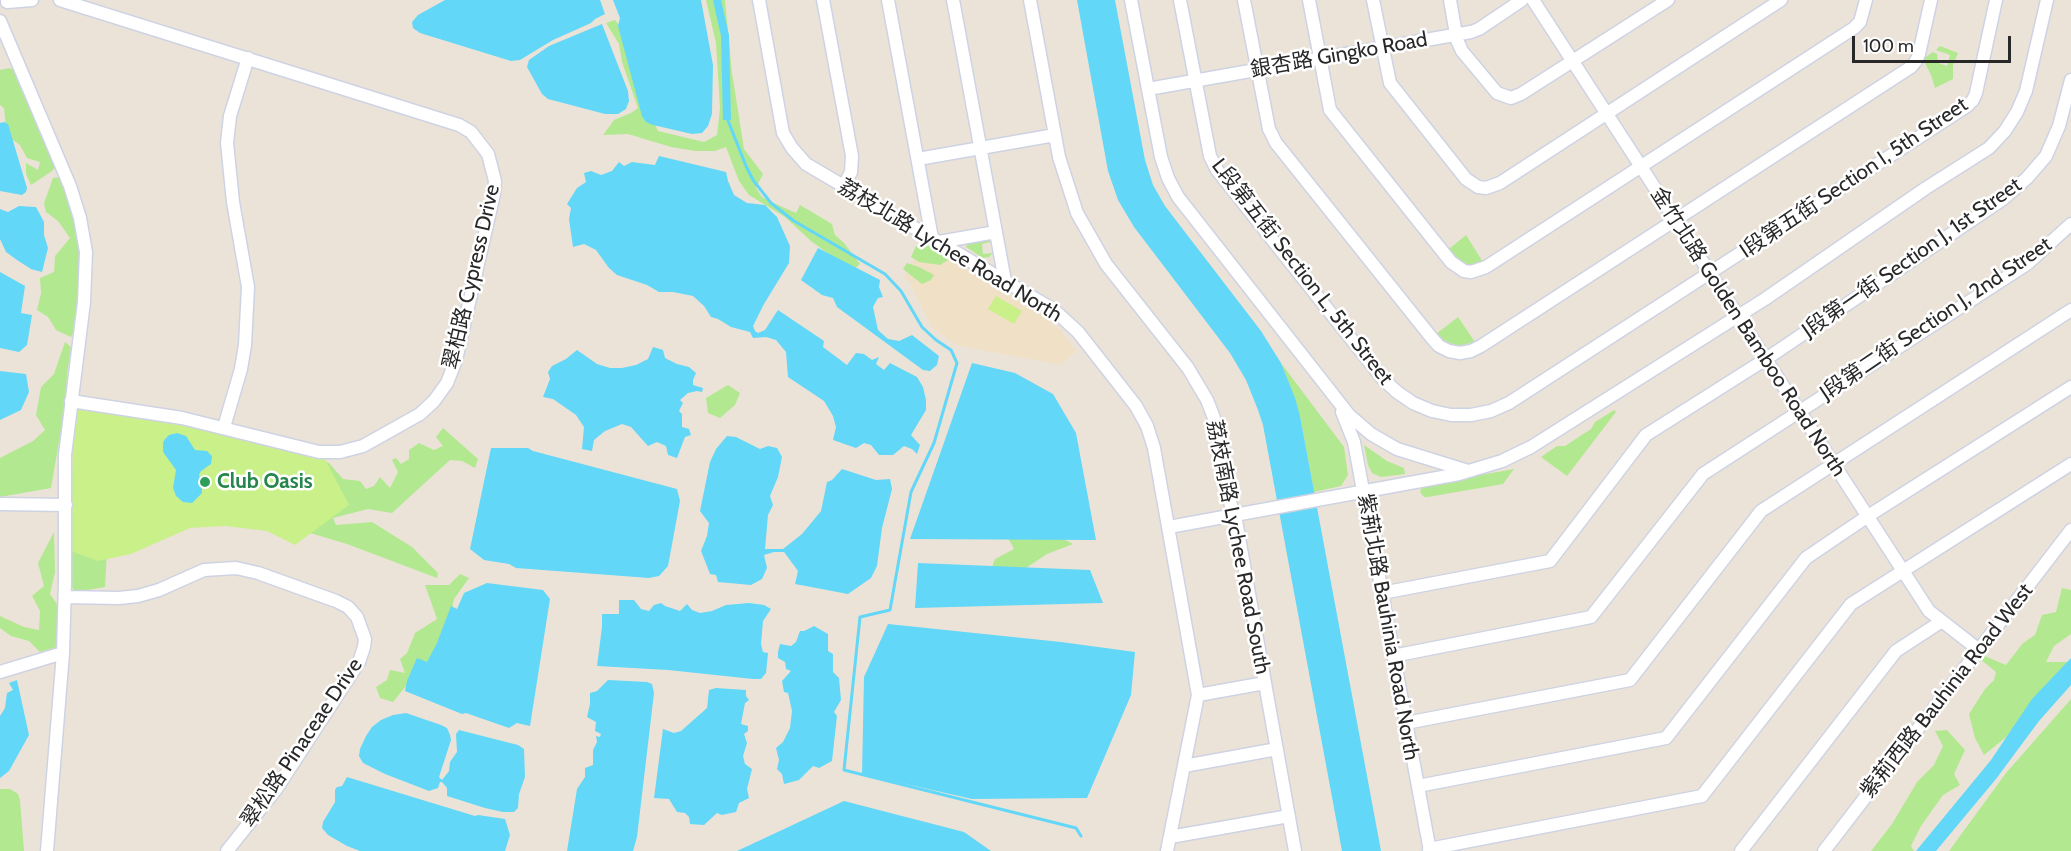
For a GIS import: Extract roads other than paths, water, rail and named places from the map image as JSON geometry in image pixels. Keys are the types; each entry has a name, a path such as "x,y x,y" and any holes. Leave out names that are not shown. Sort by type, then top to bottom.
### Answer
{"street":[{"path":"32,0 7,1 8,11 0,20 70,186 84,235 86,286 65,455 63,653 47,851"},
{"name":"翠柏路 Cypress Drive","path":"60,0 459,125 476,137 488,154 495,181 494,194 454,366 447,383 428,408 363,446 340,452 319,452 224,427 160,414 71,402"},
{"name":"荔枝北路 Lychee Road North","path":"759,0 783,134 806,164 1054,310 1070,324 1142,415 1151,436 1198,695 1167,851"},
{"path":"823,0 852,156 851,172 844,186"},
{"path":"888,0 936,240 996,232"},
{"path":"953,0 1005,280"},
{"name":"荔枝南路 Lychee Road South","path":"1030,0 1066,186 1085,231 1106,264 1188,368 1207,400 1214,418 1231,506 1235,515 1295,851"},
{"path":"1131,0 1161,157 1173,188 1339,405 1360,426 1384,442 1411,454 1471,472"},
{"name":"L段第五街 Section L, 5th Street","path":"1180,0 1210,156 1217,170 1383,379 1413,404 1451,415 1471,415 1491,411 1509,403 1710,274"},
{"path":"1244,0 1269,129 1276,143 1431,337 1449,351 1460,352 1471,351 1481,346 1911,67 1919,54 1931,0"},
{"path":"1309,0 1330,110 1451,262 1464,271 1471,272 1486,267 1854,28 1860,22 1866,0"},
{"path":"1373,0 1390,83 1466,179 1478,187 1486,188 1500,183 1781,0"},
{"path":"1450,0 1459,45 1497,93 1506,97 1521,94 1668,0"},
{"name":"銀杏路 Gingko Road","path":"1148,89 1479,29 1522,0"},
{"name":"金竹北路 Golden Bamboo Road North","path":"1533,0 1929,611 1979,650"},
{"name":"I段第五街 Section I, 5th Street","path":"1710,274 1967,106 1976,93 1996,0"},
{"path":"1169,527 1471,472 1531,447 1737,315 1766,299 1926,188 1989,148 2005,131 2026,91 2047,0"},
{"path":"224,427 241,369 245,345 248,287 233,202 227,142 230,116 248,58"},
{"name":"J段第一街 Section J, 1st Street","path":"1382,593 1550,561 1647,435 1766,359 2002,199 2027,178 2046,156 2060,126 2071,80"},
{"path":"918,159 1055,135"},
{"name":"J段第二街 Section J, 2nd Street","path":"1393,656 1591,617 1703,474 2026,264 2071,224"},
{"path":"1406,723 1630,680 1761,511 2071,310"},
{"path":"1418,786 1666,738 1806,558 2071,387"},
{"name":"紫荊北路 Bauhinia Road North","path":"1339,405 1354,441 1429,850"},
{"path":"1429,850 1702,796 1851,604 2071,464"},
{"path":"0,504 66,505"},
{"name":"紫荊西路 Bauhinia Road West","path":"1824,851 2071,530"},
{"name":"翠松路 Pinaceae Drive","path":"65,597 138,596 159,590 204,570 236,568 258,573 336,601 348,607 357,617 364,639 359,662 277,788 226,851"},
{"path":"1742,851 1896,651 1942,621"},
{"path":"0,672 63,653"},
{"path":"1198,695 1265,683"},
{"path":"1184,766 1277,749"},
{"path":"1170,837 1289,816"}],"water":[{"path":"445,0 600,0 605,14 553,40 520,60 511,61 420,33 413,28 412,22 418,15"},
{"path":"613,0 701,0 713,65 712,114 708,126 702,133 692,134 646,122 642,116 618,26 620,18"},
{"path":"713,0 721,0 729,35 731,120 723,120 721,36"},
{"path":"1077,0 1115,0 1145,160 1153,185 1165,206 1261,331 1281,363 1295,398 1381,851 1342,851 1263,425 1246,380 1230,353 1134,227 1118,200 1108,171"},
{"path":"602,24 628,91 629,101 626,109 618,114 605,114 548,99 542,94 527,67 529,60 549,46"},
{"path":"0,123 8,124 27,188 22,195 0,191"},
{"path":"659,156 726,172 734,195 747,203 765,205 777,217 790,246 789,263 753,326 755,331 758,333 765,330 778,310 824,341 823,347 847,365 856,353 864,354 872,360 879,357 876,364 884,370 890,363 917,377 923,387 926,410 911,435 920,445 917,454 904,446 893,455 879,455 871,445 864,443 856,448 833,440 836,427 833,416 824,401 788,377 786,352 776,340 766,337 753,338 750,332 731,327 711,317 704,306 693,296 659,292 647,285 617,275 596,250 584,244 573,247 569,219 571,208 567,204 577,188 586,182 584,173 591,171 601,175 612,171 619,162 624,166 632,162 655,165"},
{"path":"19,206 36,207 44,222 44,235 48,248 42,272 31,269 6,252 0,239 0,209 8,212"},
{"path":"818,248 880,280 879,287 883,297 878,298 873,307 878,330 888,339 899,341 912,335 939,356 937,365 930,371 923,370 837,307 833,298 822,295 801,280"},
{"path":"0,272 25,286 21,313 32,315 27,345 19,352 0,348"},
{"path":"653,347 663,350 665,358 689,367 696,373 693,385 703,388 702,392 688,393 680,400 683,403 679,411 682,414 682,427 689,429 691,435 685,437 677,458 668,455 666,446 657,442 648,446 631,427 622,424 605,431 594,440 592,451 582,449 584,427 576,415 553,399 543,397 550,379 548,372 552,366 577,350 597,364 610,368 622,368 648,359"},
{"path":"972,363 1015,373 1053,394 1076,433 1096,540 910,539"},
{"path":"0,371 26,374 29,392 21,410 0,420"},
{"path":"177,433 186,436 195,450 207,451 212,456 211,464 199,475 202,493 192,503 183,502 176,496 173,488 176,470 163,452 165,439"},
{"path":"727,436 736,437 760,449 768,446 777,448 782,457 778,477 770,496 773,505 768,515 765,549 783,549 802,534 821,511 827,482 842,469 876,480 890,479 892,489 882,528 877,566 871,578 848,594 795,584 798,571 784,552 774,552 764,555 767,568 762,579 751,585 718,582 716,575 710,574 701,551 709,523 700,511 710,462 716,449"},
{"path":"491,448 528,448 677,489 680,501 668,566 659,576 649,578 516,568 509,564 484,560 470,549"},
{"path":"918,563 1090,570 1103,603 915,608"},
{"path":"487,583 543,590 550,599 530,726 517,723 509,728 466,713 462,714 405,691 417,658 427,662 451,606 457,609 464,593"},
{"path":"619,600 634,600 641,609 649,611 654,605 661,603 680,611 687,604 692,610 700,613 726,605 749,603 764,605 771,609 763,621 761,644 763,652 768,653 766,673 761,679 753,679 668,670 597,666 602,614 619,614"},
{"path":"888,624 1135,652 1131,695 1087,798 972,799 862,774 864,677"},
{"path":"814,626 828,634 828,651 833,654 833,672 839,678 841,700 834,712 837,716 832,761 819,768 813,766 799,780 784,784 782,774 777,769 779,760 776,748 783,742 790,728 792,711 788,693 784,692 782,681 791,671 786,669 785,662 778,658 778,652 780,644 791,646 796,642 800,631"},
{"path":"2071,658 2071,685 2039,721 1996,779 1936,851 1916,851 1991,760 2032,699"},
{"path":"17,680 29,735 9,771 0,778 0,716 5,708 7,693 13,690 9,683"},
{"path":"608,680 647,682 652,684 654,693 637,837 633,851 567,851 577,789 585,777 585,768 593,765 596,736 600,737 601,734 595,731 596,722 587,717 590,693 597,691"},
{"path":"716,688 746,690 749,700 745,703 741,724 748,726 748,731 744,734 747,743 743,756 745,764 752,769 747,789 749,798 739,803 736,812 722,815 717,813 704,825 690,824 689,817 685,813 677,812 669,799 654,798 663,729 674,733 681,731 707,708 709,690"},
{"path":"406,713 447,728 451,740 439,777 442,780 449,771 450,762 457,752 456,734 459,730 518,745 524,749 525,777 519,794 518,808 514,812 503,812 485,808 447,796 447,788 442,782 438,788 429,791 363,763 359,756 360,749 372,727 393,715"},
{"path":"347,777 475,816 505,819 510,835 505,851 360,851 347,846 328,835 322,828 335,802 335,790 342,786"},
{"path":"844,801 964,832 991,851 737,851"}],"waterway":[{"path":"727,118 753,180 771,203 794,221 885,274 901,291 922,327 951,350 957,363 934,443 911,492 890,610 860,617 844,770 1076,828 1081,836"}],"place":[{"name":"Club Oasis","path":"205,482"}]}
